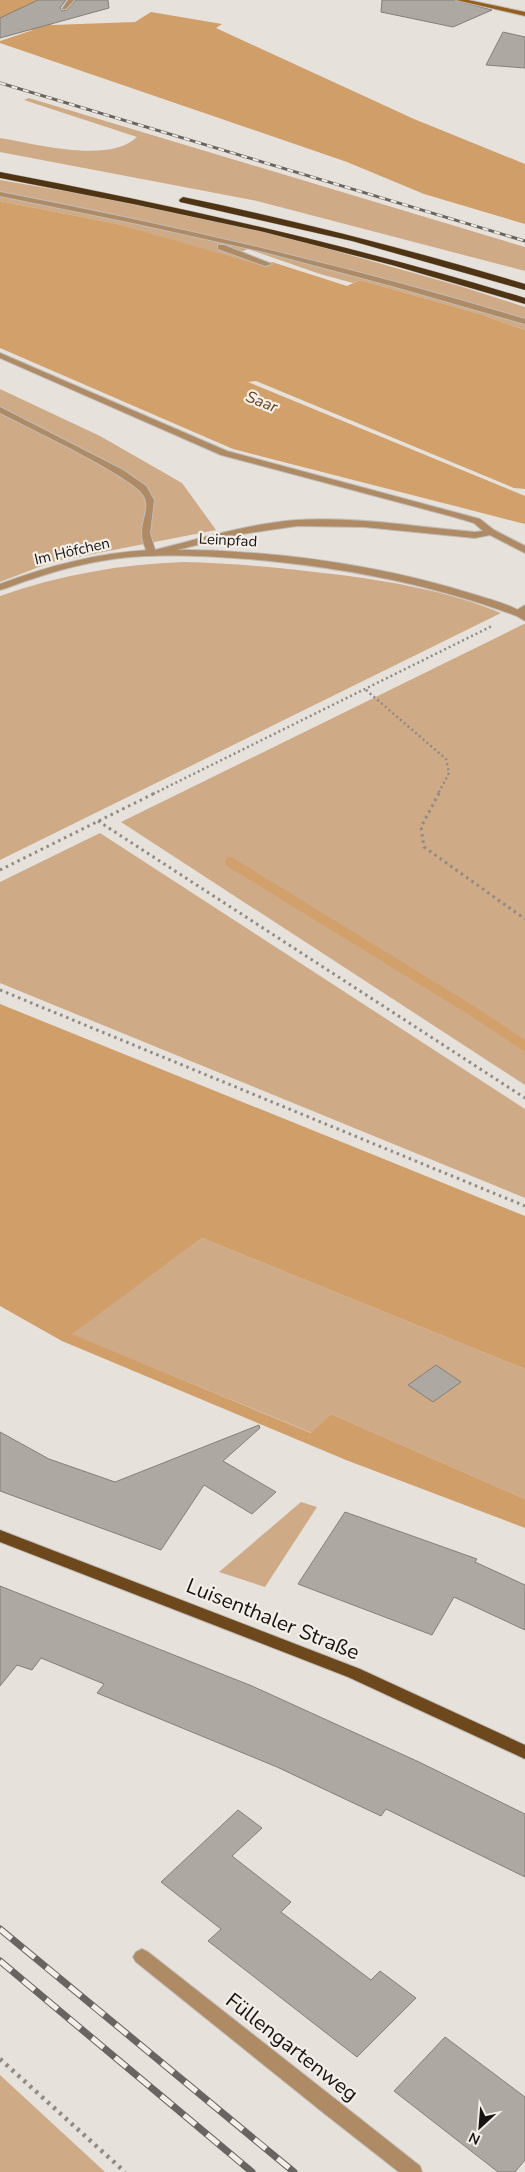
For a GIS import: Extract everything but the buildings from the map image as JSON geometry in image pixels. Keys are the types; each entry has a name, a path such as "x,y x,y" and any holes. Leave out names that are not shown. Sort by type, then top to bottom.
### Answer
{"highway":[{"path":"0,175 185,211 282,233 396,263 525,301"},
{"path":"172,198 307,228 525,287"}],"main road":[{"path":"459,0 525,14"},
{"name":"Luisenthaler Straße","path":"0,1536 354,1673 525,1752"}],"street":[{"path":"64,8 71,0"},
{"path":"0,194 147,222 335,266 525,322"},
{"path":"147,222 268,264"},
{"path":"0,356 224,453 477,521 492,532 525,550"},
{"path":"0,410 120,472 138,484 148,495 150,506 146,520 146,539 152,553 259,528 298,523 351,522 475,535 492,532"},
{"name":"Im Höfchen","path":"0,587 63,566 113,556 152,553"},
{"name":"Leinpfad","path":"152,553 204,553 289,560 386,572 479,598 522,613"},
{"name":"Füllengartenweg","path":"142,1957 413,2172"}],"path":[{"path":"0,870 522,613"},
{"path":"366,690 446,759 450,774 421,827 424,847 525,919"},
{"path":"98,821 525,1098"},
{"path":"0,990 525,1206"},
{"path":"0,2059 125,2172"}],"shaded area":[{"path":"0,0 56,0 43,17 52,25 135,22 151,12 222,24 216,28 414,119 525,164 525,224 424,194 347,162 0,43 0,41 33,30 0,20"},
{"path":"29,98 525,247 525,271 257,201 0,152 0,138 72,150 91,151 125,145 137,137 24,100"},
{"path":"0,180 88,195 276,234 463,287 525,307 525,330 480,314 360,280 353,283 320,274 248,249 235,254 264,265 249,263 118,224 0,201"},
{"path":"0,389 100,436 182,483 216,530 52,562 0,582"},
{"path":"184,562 277,568 375,580 440,593 501,613 0,860 0,596 45,582 91,572 137,565"},
{"path":"525,624 525,1085 121,822"},
{"path":"100,833 525,1109 525,1198 0,983 0,882"},
{"path":"0,1004 525,1216 525,1369 202,1238 72,1334 311,1433 331,1414 525,1499 525,1528 346,1460 62,1341 0,1306"},
{"path":"202,1238 525,1369 525,1499 331,1414 312,1433 71,1334"},
{"path":"301,1502 317,1507 265,1587 219,1572"},
{"path":"0,2075 105,2172 0,2172"}],"water":[{"name":"Saar","path":"0,201 118,224 249,262 264,265 272,262 347,286 360,280 480,314 525,330 525,489 514,488 256,381 248,382 525,496 525,524 233,449 0,348"}],"waterway":[{"path":"230,862 474,1012 525,1046"}],"railway":[{"path":"0,83 525,241"},
{"path":"0,1929 294,2172"},
{"path":"0,1961 252,2172"}]}
